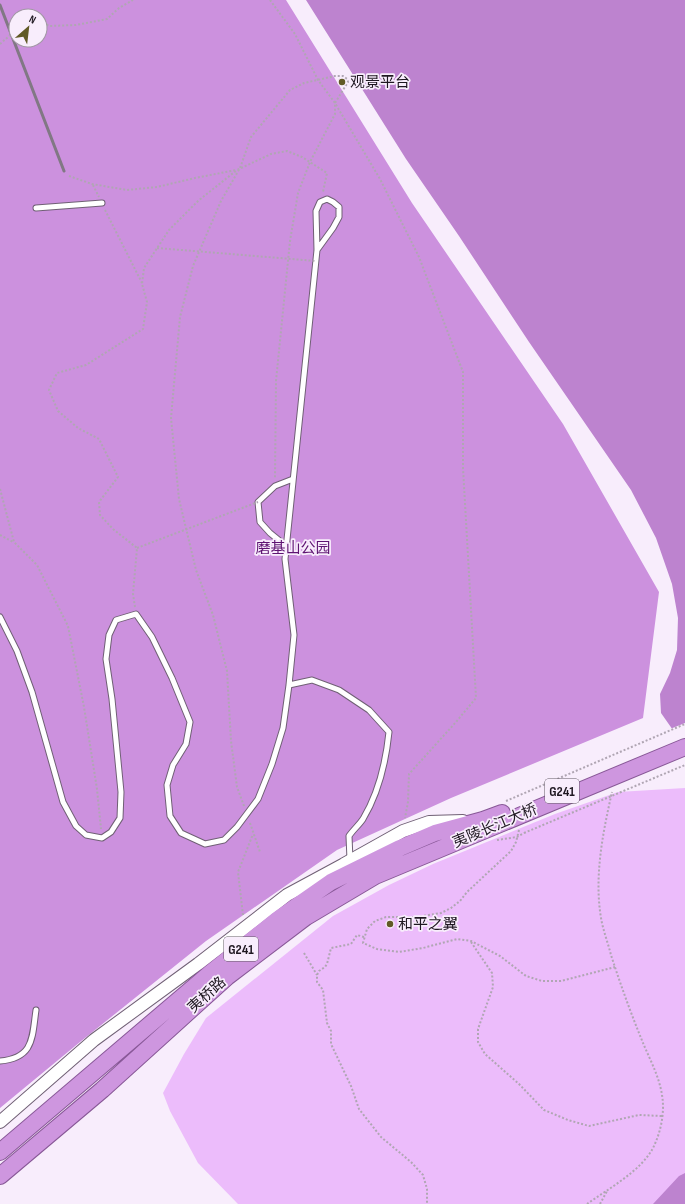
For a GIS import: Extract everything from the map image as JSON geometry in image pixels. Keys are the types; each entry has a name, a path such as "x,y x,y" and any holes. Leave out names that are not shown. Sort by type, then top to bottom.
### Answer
{"highway":[{"name":"夷陵长江大桥","path":"435,833 483,820 608,774 685,739"},
{"name":"夷陵长江大桥","path":"438,850 685,748"},
{"name":"夷桥路","path":"0,1152 209,974 278,919 331,882 400,848 435,833"},
{"name":"夷桥路","path":"0,1176 102,1090 227,977 306,918 375,876 438,850"}],"street":[{"path":"0,1122 94,1040 245,928 286,895 403,830 429,822 483,820"}],"lane":[{"path":"0,617 17,651 32,692 63,802 76,826 86,835 102,838 111,832 120,818 121,792 112,700 106,659 109,635 116,620 136,614 152,637 159,651 190,722 186,744 173,765 167,785 170,816 181,833 205,844 224,840 238,827 258,799 272,764 283,728 294,635 285,559 286,546 317,250 316,211 320,202 327,200 333,202 339,207 338,217 333,228 317,250"},
{"path":"36,208 102,203"},
{"path":"286,546 270,534 260,522 258,502 275,486 293,479"},
{"path":"289,685 312,680 339,690 369,710 389,732 387,750 374,794 362,819 349,836 346,862"},
{"path":"0,1061 12,1060 23,1055 32,1041 36,1010"}],"path":[{"path":"48,25 76,25 107,19 119,8 133,0"},
{"path":"270,0 296,34 318,80 335,103 380,179 419,257 463,372 463,468 476,698 409,774 408,802 403,830"},
{"path":"0,44 8,37"},
{"path":"260,852 237,787 231,741 227,671 213,615 196,570 179,499 171,418 180,317 194,266 221,201 240,168 251,137 290,90 304,83 335,76 343,76 348,82 335,103 335,114 310,162 298,193 290,241 276,381 275,486"},
{"path":"142,284 144,268 169,230 198,201 240,168 271,154 287,151 302,157 327,173 320,202"},
{"path":"69,176 92,184 128,190 157,187 237,170"},
{"path":"92,184 142,284 147,302 142,329 86,365 57,373 49,390 58,411 78,428 99,439 118,478 99,502 100,515 113,529 137,548"},
{"path":"157,248 316,261"},
{"path":"0,489 14,542"},
{"path":"137,548 258,502"},
{"path":"0,535 14,542 38,565 68,626 98,789 102,838"},
{"path":"136,614 133,594 137,548"},
{"path":"507,801 685,724"},
{"path":"524,833 685,766"},
{"path":"587,1204 632,1172 644,1160 652,1149 658,1134 662,1116 662,1094 656,1075 633,1019 615,967 601,919 599,875 602,844 612,791 609,792"},
{"path":"520,826 516,842 511,851 451,908 441,913 417,917 386,916 375,921 367,929 363,943 377,949 399,952 423,948 457,939 471,941 500,956 526,976 542,981 561,981 615,967"},
{"path":"245,928 238,872 253,833"},
{"path":"317,975 319,971 327,964 331,948 351,944 357,935 364,937"},
{"path":"471,941 492,972 493,987 478,1029 478,1042 485,1054 519,1084 544,1110 568,1120 589,1126 639,1115 662,1116"},
{"path":"304,953 317,975 317,982 323,990 327,1023 331,1031 331,1044 351,1086 359,1108 381,1137 411,1162 423,1175 427,1189 427,1204"},
{"path":"600,1204 608,1189"}],"shaded area":[{"path":"306,0 685,0 685,752 675,733 661,713 660,694 670,673 677,650 678,618 672,584 656,538 631,490 406,159"},
{"path":"685,788 685,1204 238,1204 198,1163 170,1111 163,1093 184,1054 206,1018 333,916 389,885 433,864 555,814 618,792"},
{"path":"685,1173 685,1204 653,1204 679,1176"}],"green space":[{"name":"磨基山公园","path":"0,0 286,0 412,203 563,424 659,592 643,718 451,798 337,850 206,941 0,1108"}],"pier":[{"path":"685,723 685,754 670,729"}],"railway":[{"path":"0,5 64,171"}],"place":[{"name":"观景平台","path":"342,82"},
{"name":"和平之翼","path":"390,924"}]}
